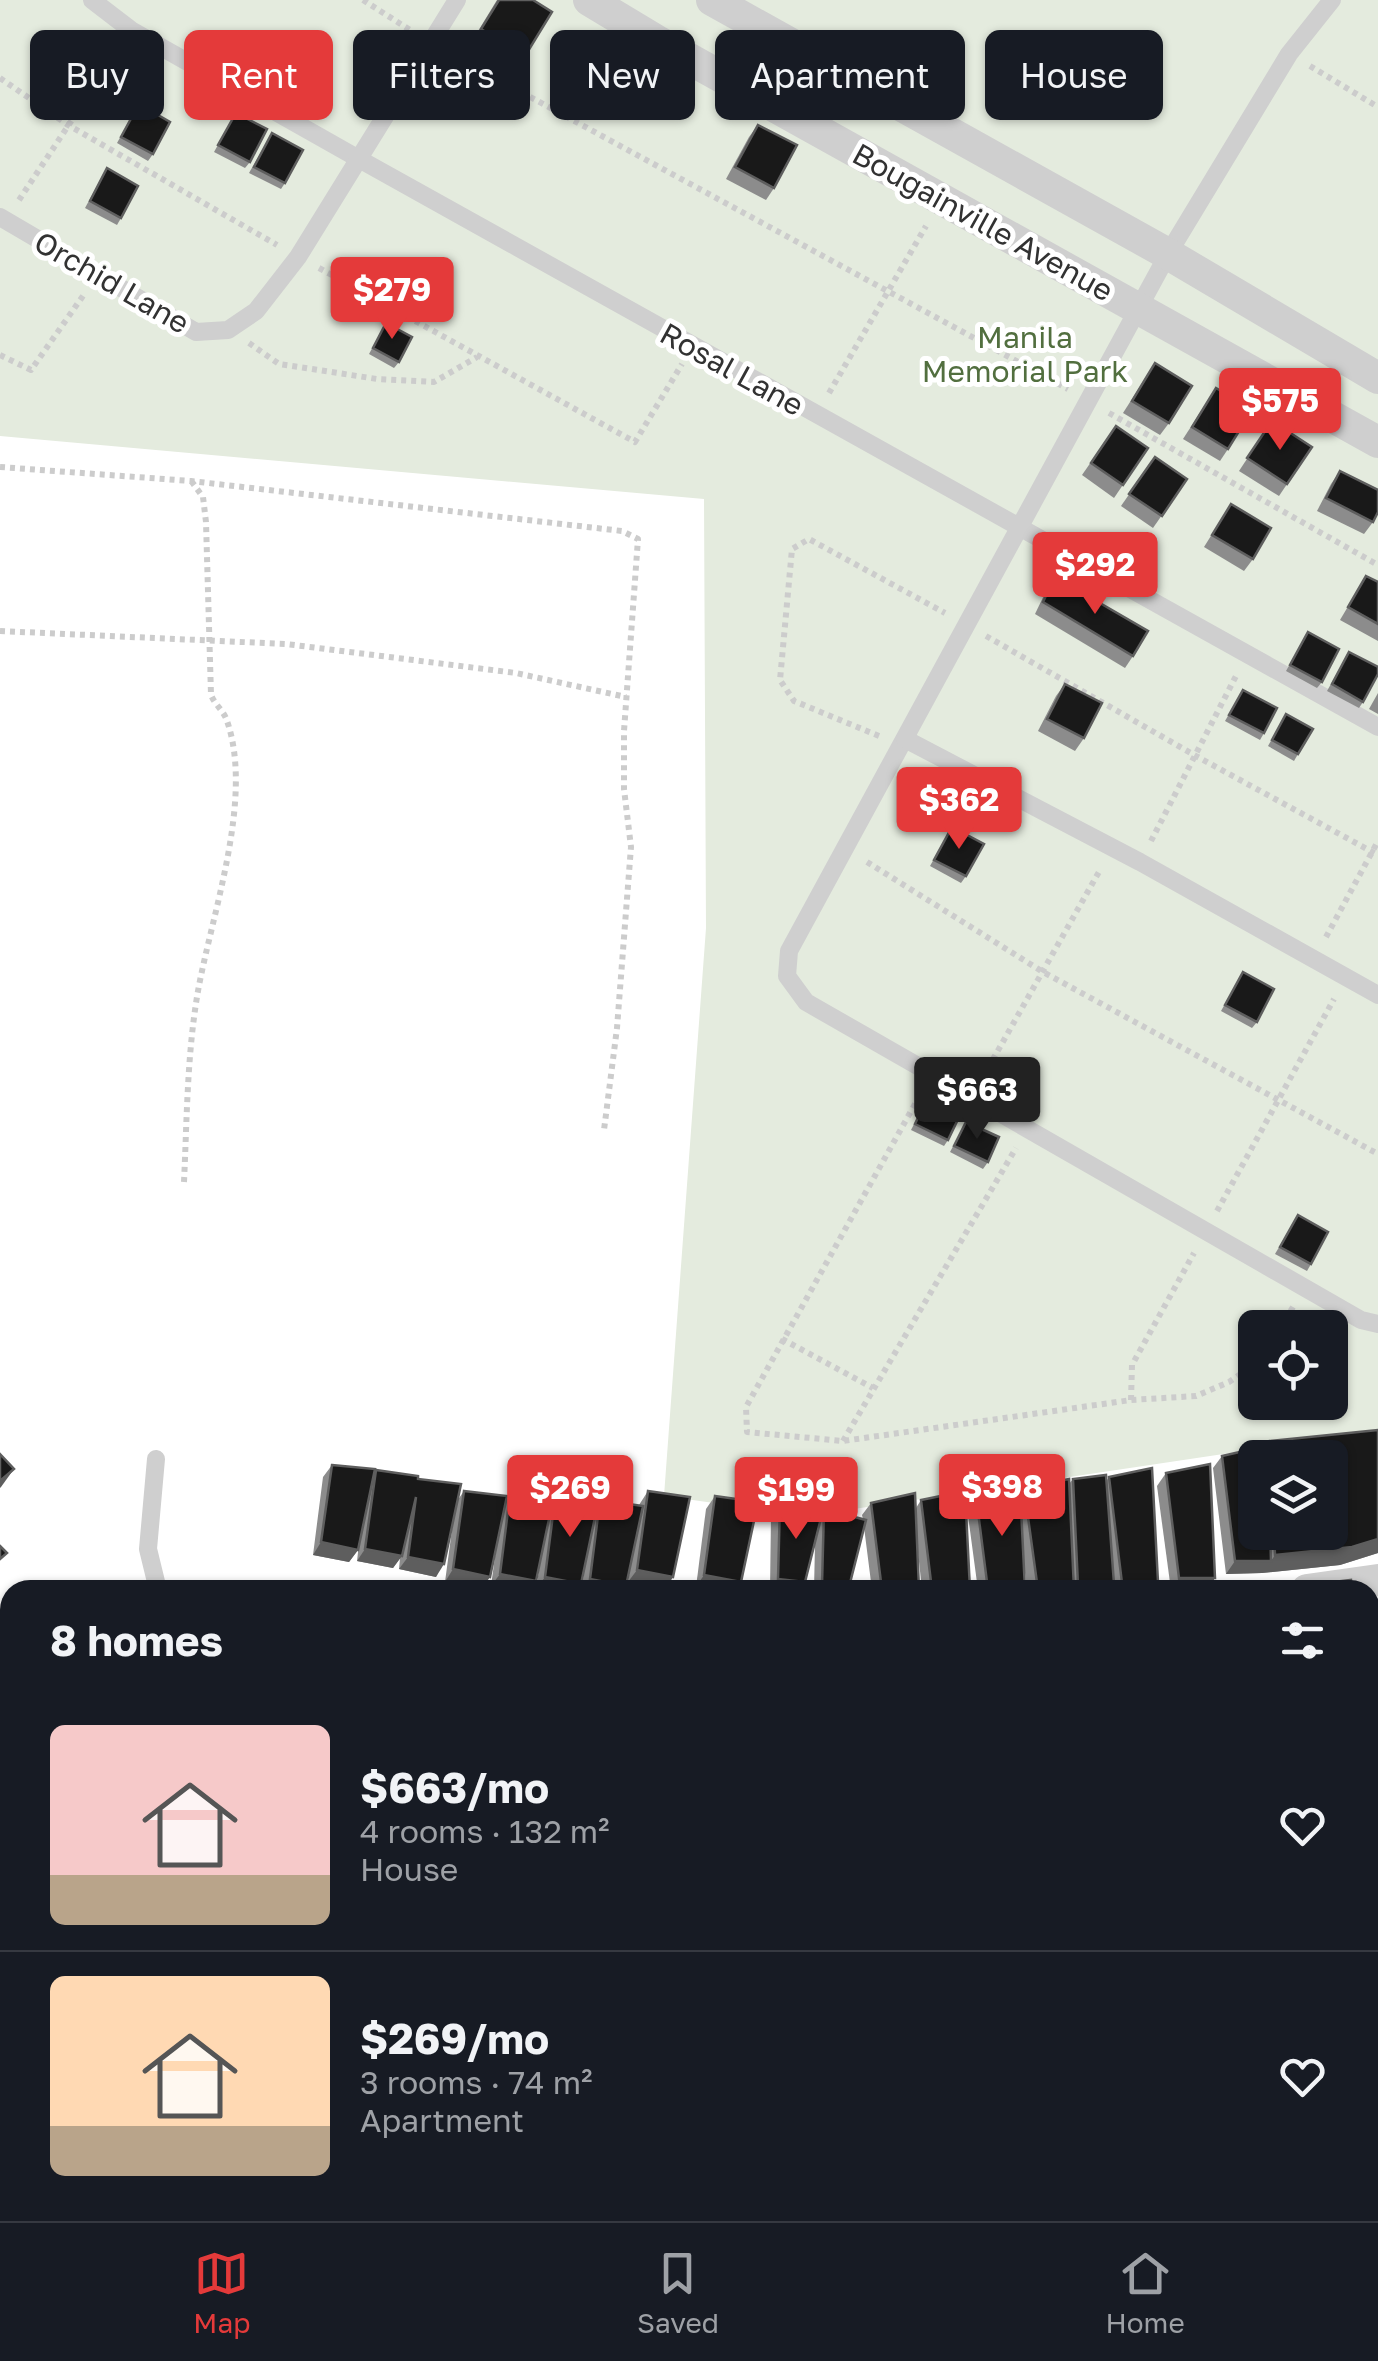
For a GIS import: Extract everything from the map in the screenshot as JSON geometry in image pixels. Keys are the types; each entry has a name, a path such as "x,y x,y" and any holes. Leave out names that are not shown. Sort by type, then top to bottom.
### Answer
{"street":[{"name":"Bougainville Avenue","path":"590,0 674,51 1378,442"},
{"name":"Bougainville Avenue","path":"712,0 1168,254 1378,378"}],"lane":[{"name":"Rosal Lane","path":"92,0 132,30"},
{"path":"440,30 457,0"},
{"path":"1332,0 1288,54 1168,254 790,951 786,976 806,1002 930,1076 1362,1320 1378,1324"},
{"name":"Rosal Lane","path":"164,48 815,416 1378,727"},
{"path":"228,330 256,310 298,257 383,120"},
{"name":"Orchid Lane","path":"3,219 196,332 228,330"},
{"path":"905,739 1140,862 1378,995"},
{"path":"156,1459 148,1549 156,1580"}],"path":[{"path":"362,0 410,30"},
{"path":"1288,54 1378,107"},
{"path":"0,78 68,125 298,257 635,442 692,347"},
{"path":"530,97 889,290 1378,565"},
{"path":"3,219 71,120"},
{"path":"815,416 942,200"},
{"path":"0,355 31,370 98,274"},
{"path":"228,330 278,364 377,380 434,382 478,356"},
{"path":"0,468 191,481 622,531 634,536 640,546 630,619 624,788 631,847 604,1130"},
{"path":"184,1182 192,1036 236,806 232,740 227,718 211,695 203,496 191,481"},
{"path":"905,739 875,736 794,700 780,680 792,548 809,539 1375,853"},
{"path":"0,631 210,639 321,648 516,673 626,697"},
{"path":"1140,862 1246,655"},
{"path":"1314,958 1375,853 1378,841"},
{"path":"971,1099 1113,848"},
{"path":"845,849 1043,972 1378,1154"},
{"path":"1130,1400 1132,1366 1347,976"},
{"path":"930,1076 746,1407 747,1432 844,1442 1130,1400 1196,1396 1238,1376"},
{"path":"844,1442 1026,1130"},
{"path":"782,1339 874,1388"}],"green space":[{"name":"Manila Memorial Park","path":"0,0 1378,0 1378,1431 1318,1440 1238,1440 1238,1452 807,1516 664,1496 706,928 704,499 0,436"}],"building":[{"path":"499,0 533,0 552,12 530,48 530,30 481,29"},
{"path":"164,119 170,122 153,154 121,137 130,120"},
{"path":"232,120 250,120 267,129 250,162 218,145"},
{"path":"758,125 797,145 774,188 735,167"},
{"path":"272,133 303,150 285,183 254,167"},
{"path":"107,168 138,186 121,218 90,201"},
{"path":"386,323 412,337 399,362 373,348"},
{"path":"1155,363 1192,386 1169,423 1132,401"},
{"path":"1216,388 1252,410 1228,449 1192,427"},
{"path":"1272,421 1312,447 1287,484 1247,458"},
{"path":"1116,426 1148,448 1123,485 1091,463"},
{"path":"1155,457 1187,479 1162,516 1129,494"},
{"path":"1340,471 1378,490 1378,512 1373,522 1326,498"},
{"path":"1231,504 1271,528 1253,559 1212,535"},
{"path":"1366,576 1378,582 1378,624 1348,607"},
{"path":"1055,577 1148,631 1133,656 1043,602"},
{"path":"1308,632 1339,649 1322,682 1290,665"},
{"path":"1349,652 1378,667 1363,702 1332,684"},
{"path":"1065,684 1102,703 1084,738 1047,719"},
{"path":"1243,690 1277,708 1264,733 1229,715"},
{"path":"1286,714 1313,729 1298,754 1272,740"},
{"path":"952,827 984,844 966,876 934,860"},
{"path":"1243,972 1274,989 1257,1022 1225,1005"},
{"path":"927,1099 960,1115 948,1140 915,1124"},
{"path":"966,1122 999,1137 988,1162 954,1146"},
{"path":"1298,1215 1328,1232 1311,1264 1280,1247"},
{"path":"1378,1430 1378,1539 1348,1547 1348,1440 1280,1440"},
{"path":"1238,1452 1238,1550 1271,1550 1271,1561 1235,1561 1222,1456"},
{"path":"0,1454 14,1469 0,1481"},
{"path":"1210,1464 1215,1578 1179,1578 1166,1473"},
{"path":"332,1465 375,1469 358,1550 321,1542"},
{"path":"1152,1468 1158,1580 1122,1580 1109,1477"},
{"path":"376,1470 461,1484 444,1564 408,1557 416,1497 402,1556 365,1549"},
{"path":"1106,1475 1114,1580 1078,1580 1073,1479"},
{"path":"1069,1479 1074,1580 1037,1580 1024,1488"},
{"path":"1020,1487 1025,1580 987,1580 976,1496"},
{"path":"464,1491 507,1496 490,1577 453,1569"},
{"path":"648,1491 690,1497 673,1577 637,1570"},
{"path":"965,1491 969,1580 931,1580 921,1500"},
{"path":"915,1493 919,1580 881,1580 871,1503"},
{"path":"510,1495 553,1500 536,1580 500,1574"},
{"path":"715,1496 758,1502 741,1580 704,1575"},
{"path":"555,1499 598,1503 582,1580 545,1577"},
{"path":"600,1500 643,1506 627,1580 590,1579"},
{"path":"780,1503 822,1514 806,1580 778,1579"},
{"path":"824,1509 866,1520 851,1580 822,1580"},
{"path":"1275,1550 1323,1550 1275,1555"}]}
